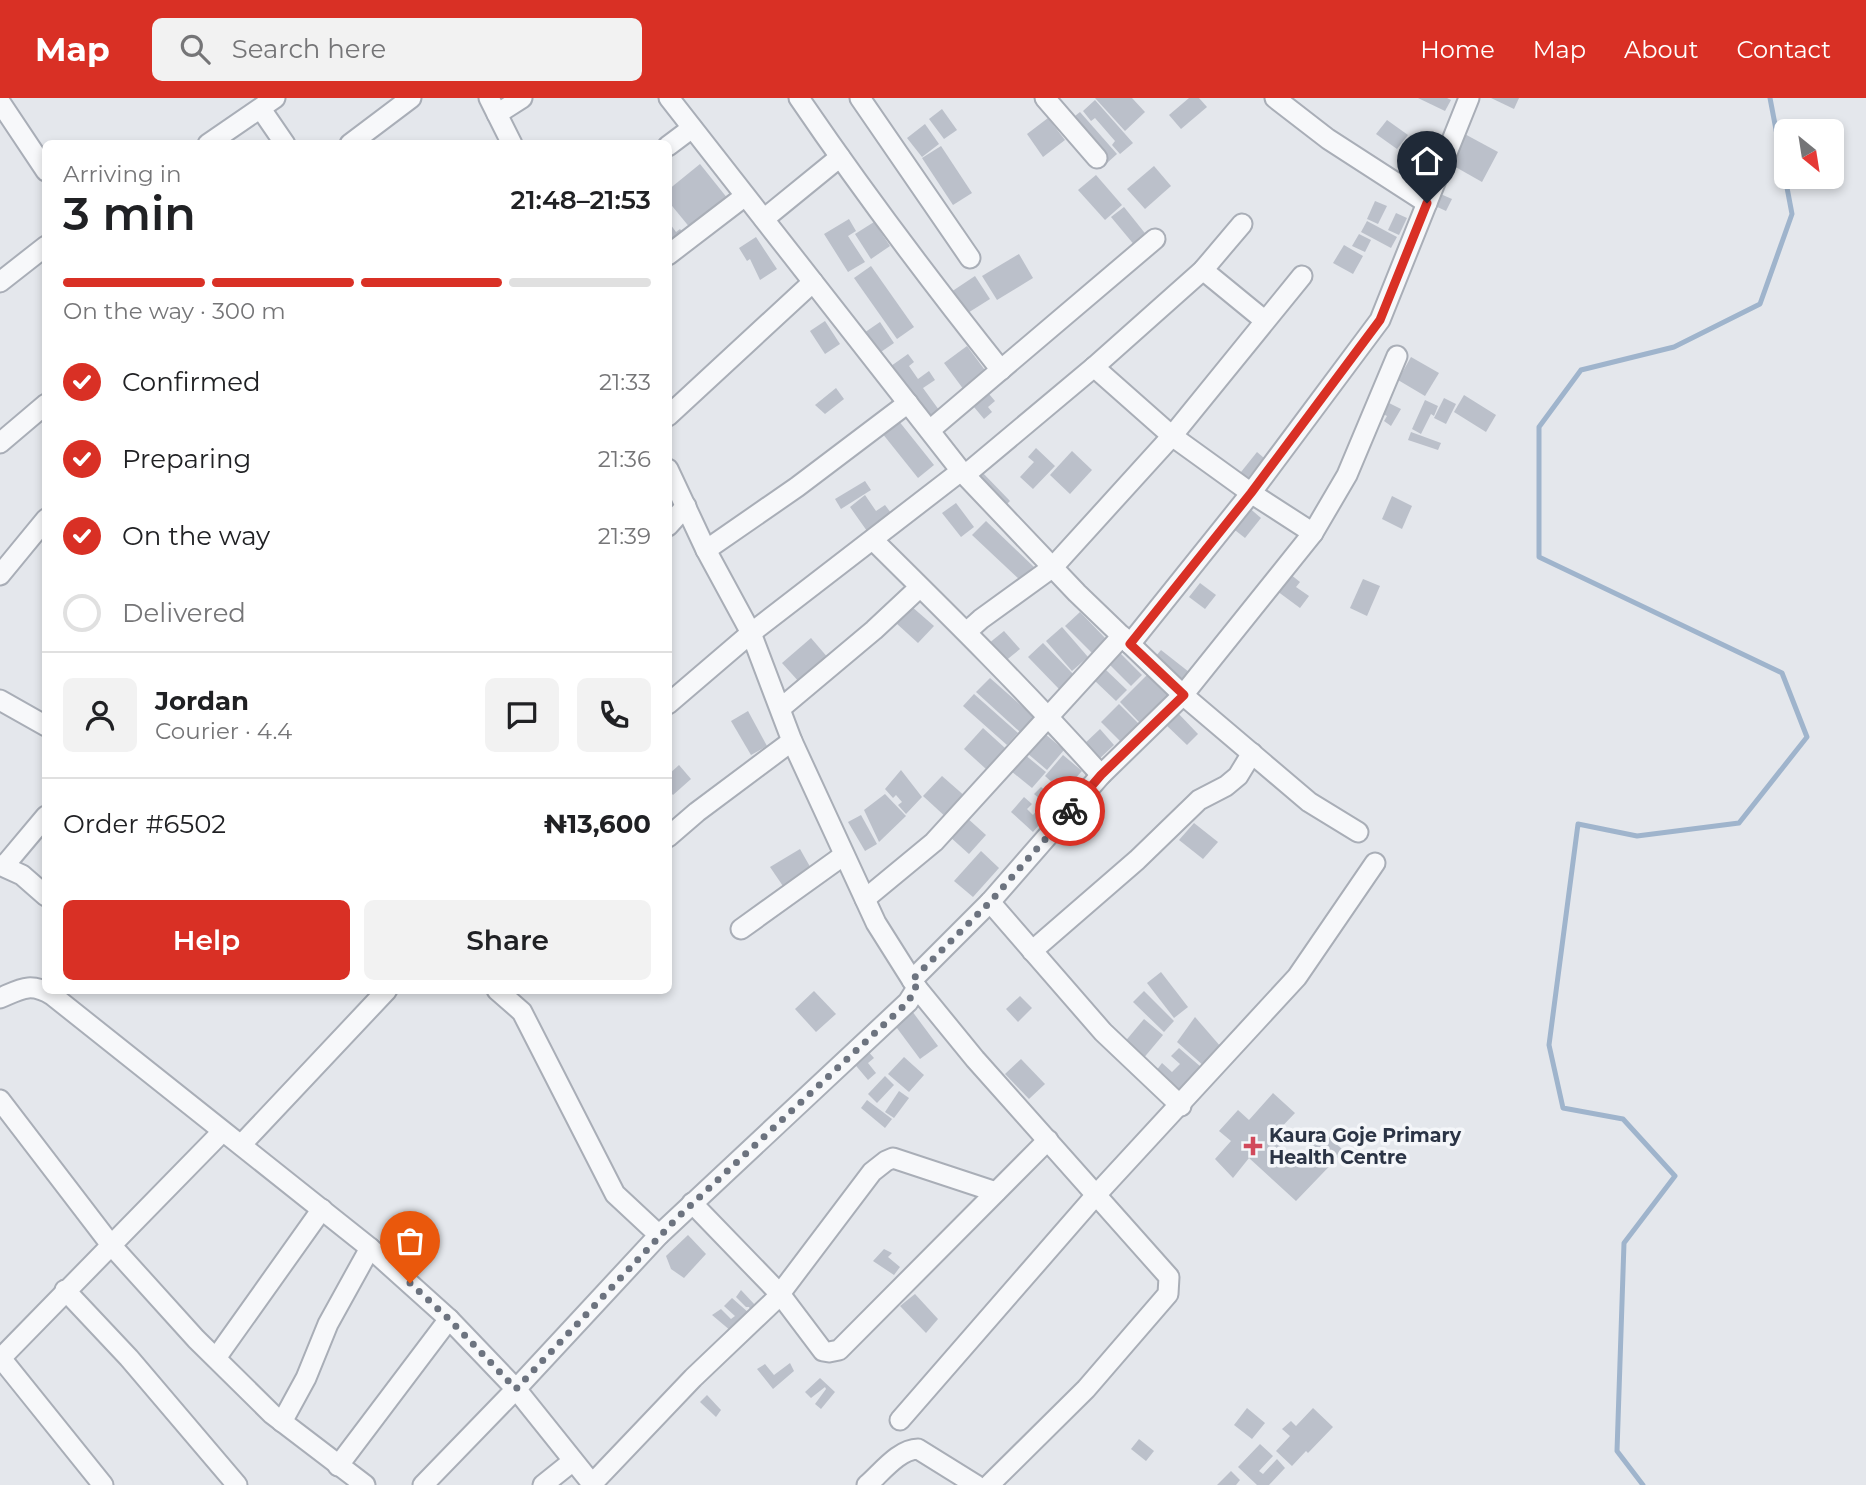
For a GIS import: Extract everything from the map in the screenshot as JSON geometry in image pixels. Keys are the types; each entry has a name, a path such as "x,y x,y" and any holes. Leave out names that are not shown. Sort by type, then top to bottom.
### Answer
{"street":[{"path":"355,140 411,98"},
{"path":"510,140 493,106 522,98"},
{"path":"668,98 963,473 1053,567 1184,695 1309,802 1358,832"},
{"path":"799,98 930,281 1002,370"},
{"path":"860,98 970,258"},
{"path":"1045,98 1097,158"},
{"path":"1275,98 1328,139 1427,203"},
{"path":"865,899 934,842 1049,717 1126,640 1251,493 1380,320 1469,98"},
{"path":"0,102 42,165"},
{"path":"214,140 268,103 283,140"},
{"path":"672,143 692,128"},
{"path":"764,219 840,158"},
{"path":"672,252 746,196"},
{"path":"672,701 751,633 963,473 1094,368 1203,270 1242,224"},
{"path":"930,430 1155,239"},
{"path":"0,282 42,249"},
{"path":"1203,270 1264,320"},
{"path":"970,634 971,628 981,619 1053,567 1172,436 1264,320 1303,276"},
{"path":"672,412 813,282"},
{"path":"423,1485 659,1235 908,1002 914,984 1101,775 1184,695 1313,533 1348,475 1397,356"},
{"path":"1094,368 1172,436 1251,493 1313,533"},
{"path":"706,550 797,487 908,403"},
{"path":"0,443 42,407"},
{"path":"672,477 706,550 751,633 792,741 876,923 914,984 975,1059 1169,1277 1168,1294 1086,1390 989,1485"},
{"path":"672,522 686,506"},
{"path":"0,575 42,524"},
{"path":"873,540 970,634 1101,775"},
{"path":"781,708 874,630 920,587"},
{"path":"0,700 42,724"},
{"path":"672,834 792,741"},
{"path":"1032,951 1138,860 1178,817 1199,800 1226,786 1238,776 1252,753"},
{"path":"42,820 2,865 22,875 42,892"},
{"path":"741,929 844,855"},
{"path":"900,1420 1096,1195 1181,1106 1297,977 1375,863"},
{"path":"990,902 1103,1032 1181,1106"},
{"path":"0,998 26,987 42,989"},
{"path":"50,994 370,1248 449,1319 516,1389 593,1485 693,1378 780,1294 872,1172 886,1161 893,1158 996,1192"},
{"path":"240,1145 383,994"},
{"path":"502,994 522,1012 615,1194 659,1235"},
{"path":"0,1100 111,1245 216,1359 282,1422 365,1485"},
{"path":"103,1485 0,1358 65,1290 169,1189 222,1132"},
{"path":"692,1203 780,1294 823,1351 829,1352 839,1350 1048,1140"},
{"path":"216,1359 322,1209"},
{"path":"282,1422 306,1378 328,1324 370,1248"},
{"path":"65,1290 129,1357 237,1485"},
{"path":"338,1466 449,1319"},
{"path":"867,1485 909,1449 918,1448 976,1485"},
{"path":"543,1485 573,1461"}],"building":[{"path":"1095,98 1132,98 1145,112 1125,131"},
{"path":"1189,98 1199,98 1207,107 1181,129 1169,115"},
{"path":"1418,98 1447,98 1451,100 1445,111"},
{"path":"1491,98 1519,98 1514,109"},
{"path":"1095,100 1133,143 1120,154 1112,145 1115,141 1095,118 1091,121 1083,111"},
{"path":"942,109 957,130 944,139 929,119"},
{"path":"1080,112 1117,154 1107,163 1070,120"},
{"path":"1048,118 1065,140 1043,157 1027,134"},
{"path":"1387,120 1408,135 1397,149 1376,134"},
{"path":"925,124 939,144 922,157 907,138"},
{"path":"1461,132 1498,152 1482,182 1445,161"},
{"path":"941,146 972,193 953,205 922,158"},
{"path":"700,164 728,199 691,229 672,206 672,187"},
{"path":"1154,166 1171,186 1145,209 1127,189"},
{"path":"1096,175 1122,205 1105,220 1078,190"},
{"path":"1436,192 1452,199 1446,211 1431,204"},
{"path":"1375,201 1387,206 1378,224 1367,219"},
{"path":"1124,207 1148,237 1136,247 1111,217"},
{"path":"1396,213 1407,218 1399,235 1388,230"},
{"path":"849,219 856,231 848,236 865,262 848,272 824,234"},
{"path":"1367,221 1397,237 1391,248 1361,232"},
{"path":"874,222 890,246 871,259 855,234"},
{"path":"672,226 676,232 680,229 687,238 672,249"},
{"path":"1359,234 1371,240 1365,252 1352,246"},
{"path":"756,237 777,269 760,280 750,259 747,261 739,248"},
{"path":"1344,245 1363,256 1353,274 1333,263"},
{"path":"1019,254 1033,278 997,300 982,276"},
{"path":"871,266 914,327 897,339 854,278"},
{"path":"975,276 990,299 963,316 948,294"},
{"path":"825,321 840,344 825,354 810,331"},
{"path":"880,322 894,343 875,356 861,335"},
{"path":"967,346 987,373 964,390 944,363"},
{"path":"908,354 914,362 909,366 918,379 929,371 935,380 923,388 939,410 927,418 891,366"},
{"path":"1411,357 1439,373 1425,396 1398,380"},
{"path":"836,388 844,399 825,414 815,405"},
{"path":"984,388 995,401 988,407 992,412 984,419 969,401"},
{"path":"1464,395 1496,415 1486,432 1454,412"},
{"path":"1444,398 1456,404 1446,424 1434,418"},
{"path":"1383,400 1401,409 1391,426 1384,421 1387,416 1377,411"},
{"path":"1425,400 1438,406 1421,434 1412,429"},
{"path":"898,420 934,465 918,478 882,433"},
{"path":"1411,432 1441,443 1438,450 1408,440"},
{"path":"1036,448 1055,466 1033,489 1020,477 1034,462 1028,457"},
{"path":"1072,451 1092,470 1070,494 1050,475"},
{"path":"1257,452 1264,458 1244,483 1237,477"},
{"path":"980,470 1010,501 1001,510 971,479"},
{"path":"865,481 871,490 841,509 835,499"},
{"path":"865,495 876,511 885,505 891,513 867,531 850,507"},
{"path":"1392,496 1412,506 1402,529 1382,519"},
{"path":"956,503 974,527 961,537 942,513"},
{"path":"1247,506 1261,518 1245,538 1231,527"},
{"path":"986,521 1034,567 1021,581 972,535"},
{"path":"1290,574 1300,582 1296,587 1309,596 1300,608 1277,591"},
{"path":"1363,579 1380,586 1367,616 1350,608"},
{"path":"1200,583 1216,595 1205,609 1189,597"},
{"path":"911,606 934,626 918,643 896,623"},
{"path":"1080,612 1106,639 1092,653 1065,626"},
{"path":"1062,627 1088,657 1072,671 1046,641"},
{"path":"1004,631 1020,649 1004,662 988,644"},
{"path":"811,638 829,659 800,683 782,663"},
{"path":"1043,643 1074,675 1059,689 1028,657"},
{"path":"1161,650 1189,672 1179,684 1151,662"},
{"path":"1120,653 1142,675 1131,686 1109,664"},
{"path":"1106,670 1127,690 1116,701 1095,681"},
{"path":"1148,674 1168,695 1140,723 1120,702"},
{"path":"990,678 1034,717 1020,732 976,692"},
{"path":"974,694 1018,733 1007,745 963,706"},
{"path":"1119,704 1139,724 1121,742 1101,722"},
{"path":"1175,710 1198,734 1187,745 1163,722"},
{"path":"748,711 767,746 751,755 731,721"},
{"path":"983,728 1005,748 986,769 964,749"},
{"path":"1100,729 1114,745 1097,761 1082,746"},
{"path":"1044,733 1064,750 1047,770 1027,753"},
{"path":"1024,754 1046,772 1032,788 1011,771"},
{"path":"1063,755 1082,771 1063,792 1045,776"},
{"path":"679,765 691,779 673,795 672,794 672,771"},
{"path":"901,770 922,797 906,814 898,805 902,802 896,795 893,798 885,789"},
{"path":"942,776 967,798 948,819 923,796"},
{"path":"1041,787 1048,792 1053,787 1062,795 1050,808 1034,794"},
{"path":"885,794 906,816 879,842 864,810"},
{"path":"1024,797 1032,804 1027,809 1033,815 1038,809 1046,817 1033,832 1011,812"},
{"path":"861,815 877,844 865,851 848,822"},
{"path":"966,817 986,835 969,854 949,836"},
{"path":"1194,823 1218,842 1203,859 1179,840"},
{"path":"800,849 813,872 785,889 770,867"},
{"path":"981,851 999,868 973,897 954,881"},
{"path":"1161,972 1188,1007 1174,1018 1147,983"},
{"path":"814,991 836,1014 816,1032 795,1009"},
{"path":"1144,991 1174,1021 1164,1032 1133,1002"},
{"path":"1020,996 1032,1008 1018,1022 1006,1009"},
{"path":"912,1011 938,1046 920,1059 894,1024"},
{"path":"1195,1017 1221,1047 1205,1067 1177,1042"},
{"path":"1144,1019 1163,1035 1142,1060 1123,1044"},
{"path":"1179,1048 1201,1067 1177,1095 1153,1075 1162,1063 1172,1072 1180,1064 1171,1056"},
{"path":"866,1049 874,1058 868,1063 876,1073 868,1080 852,1061"},
{"path":"904,1057 924,1075 909,1092 888,1074"},
{"path":"1021,1059 1045,1084 1029,1099 1005,1074"},
{"path":"885,1076 894,1085 877,1103 868,1094"},
{"path":"899,1091 909,1098 894,1118 885,1112"},
{"name":"Kaura Goje Primary Health Centre","path":"1273,1093 1295,1113 1271,1138 1296,1161 1323,1131 1344,1151 1296,1201 1249,1158 1233,1178 1215,1159 1231,1141 1219,1131 1238,1110 1249,1120"},
{"path":"867,1100 892,1119 885,1128 861,1108"},
{"path":"688,1235 706,1254 684,1278 671,1269 666,1256"},
{"path":"884,1249 892,1253 888,1257 900,1267 894,1275 873,1261"},
{"path":"741,1290 756,1306 751,1311 736,1297"},
{"path":"915,1294 938,1319 926,1333 900,1306"},
{"path":"732,1298 749,1313 731,1331 712,1315 721,1309 731,1319 735,1316 724,1306"},
{"path":"790,1363 794,1371 773,1389 757,1369 765,1364 774,1375"},
{"path":"820,1378 835,1392 821,1409 815,1404 825,1387 811,1398 805,1392"},
{"path":"707,1395 721,1410 716,1417 700,1402"},
{"path":"1247,1408 1265,1423 1252,1439 1234,1425"},
{"path":"1313,1408 1333,1427 1292,1466 1276,1451 1290,1436 1282,1429 1291,1421 1296,1426"},
{"path":"1139,1439 1154,1451 1146,1461 1131,1449"},
{"path":"1260,1444 1273,1456 1259,1471 1263,1474 1277,1459 1285,1468 1269,1485 1257,1485 1238,1467"},
{"path":"1231,1471 1240,1480 1236,1485 1217,1485"}],"waterway":[{"path":"1643,1485 1617,1451 1624,1243 1675,1176 1623,1119 1563,1108 1549,1045 1578,824 1637,836 1739,823 1807,737 1782,673 1539,557 1539,427 1581,370 1674,347 1760,304 1792,214 1770,98"}],"way so far":[{"path":"410,1283 449,1319 516,1389 659,1235 908,1002 916,988 912,980 990,902 1070,811"}],"place":[{"name":"Kaura Goje Primary Health Centre","path":"1253,1146"}],"route":[{"path":"1070,811 1101,775 1184,695 1130,644 1251,493 1380,320 1427,203"}]}
